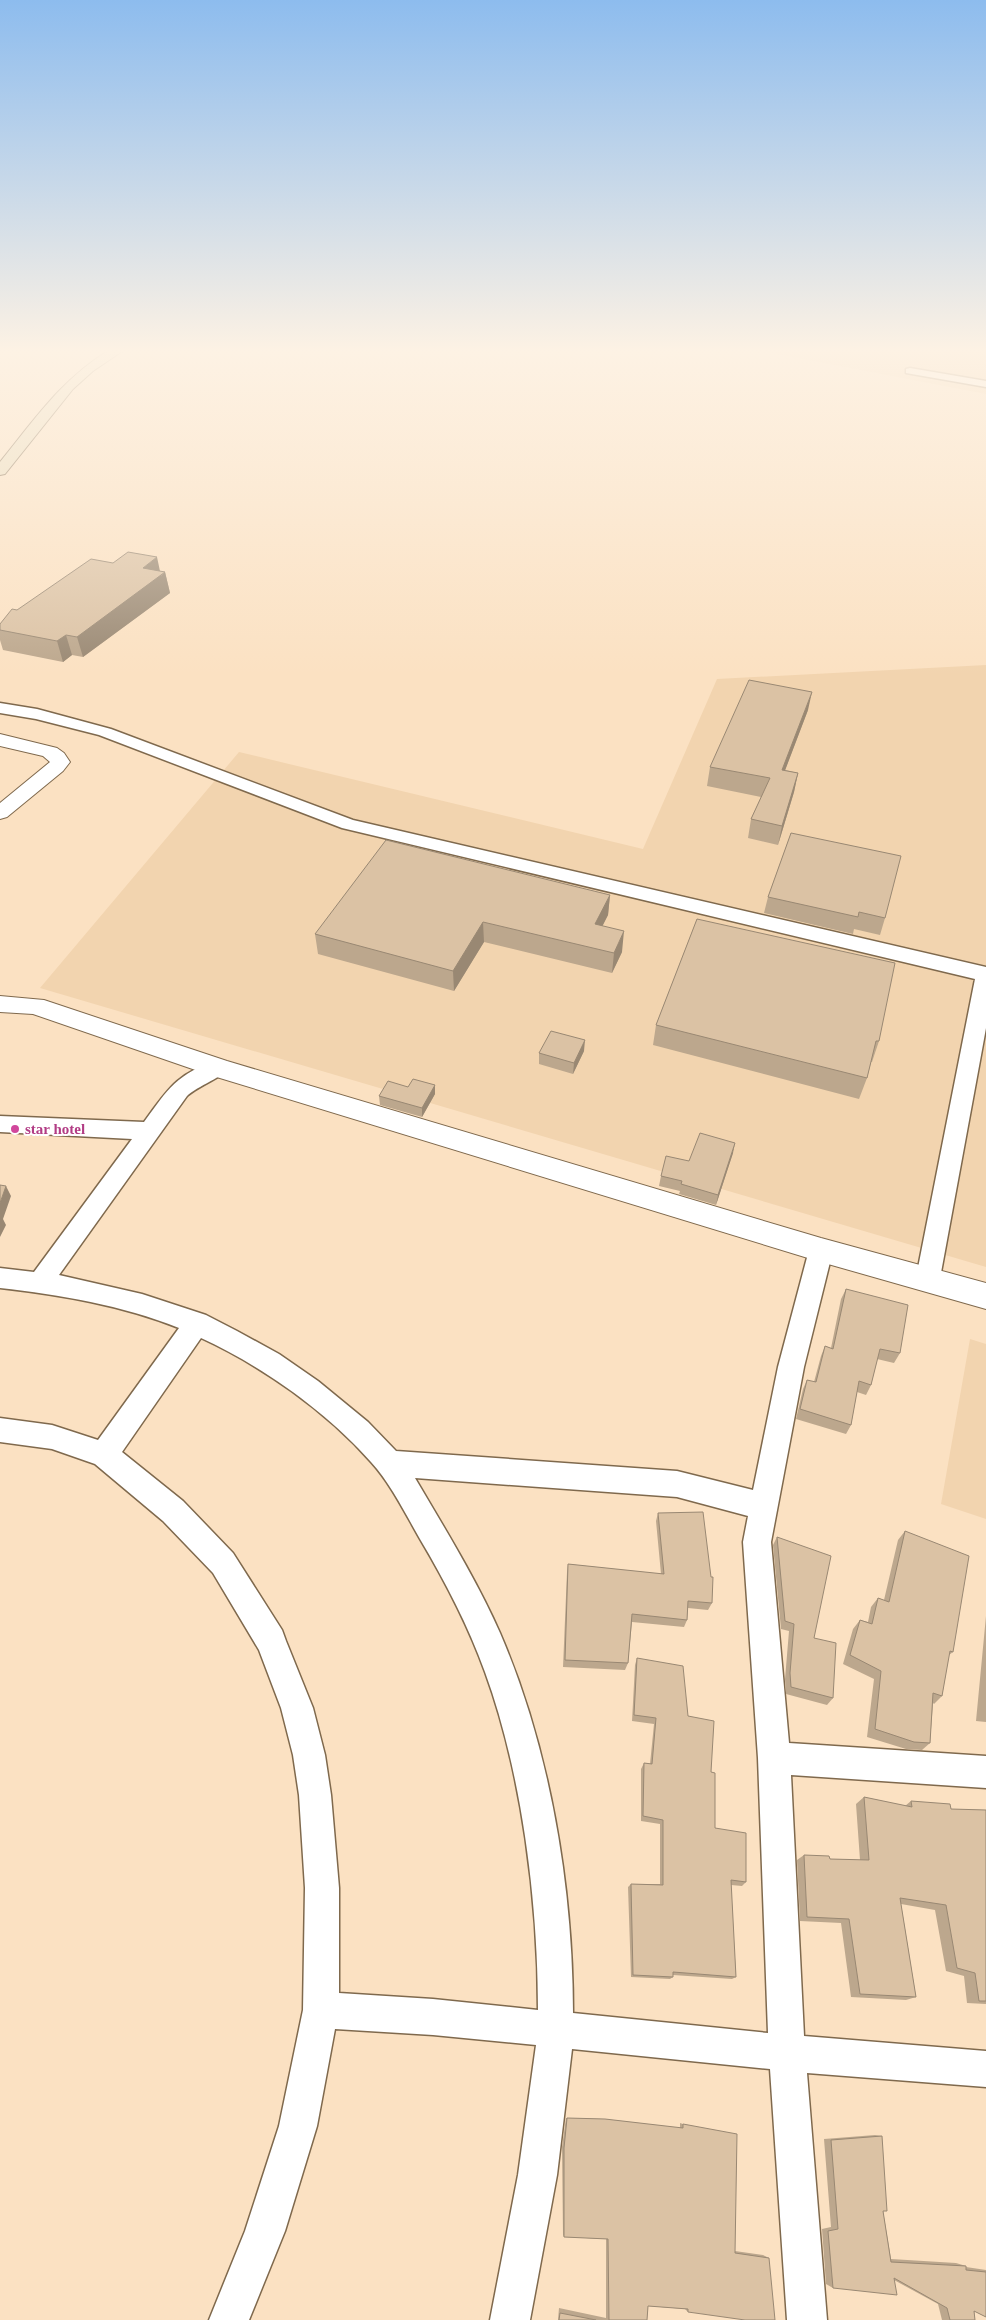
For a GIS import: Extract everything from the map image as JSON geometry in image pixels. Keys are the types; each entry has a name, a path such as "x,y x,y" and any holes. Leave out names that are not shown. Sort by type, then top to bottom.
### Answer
{"main road":[{"path":"0,471 10,458"}],"street":[{"path":"0,708 38,714 105,732 348,824 986,975 928,1278"},
{"path":"0,740 50,752 60,762 0,813"},
{"path":"0,1004 35,1006 219,1068 821,1250 928,1278 986,1296"},
{"path":"40,1282 179,1090 190,1080 219,1068"},
{"path":"0,1124 150,1130"},
{"path":"807,2320 787,2053 774,1758 757,1542 791,1367 821,1250"},
{"path":"0,1278 40,1282 101,1292 197,1323 230,1338 315,1393 366,1438 390,1463 445,1554 487,1640 517,1722 536,1806 554,1957 555,2029 544,2130 510,2320"},
{"path":"104,1454 197,1323"},
{"path":"0,1430 52,1437 104,1454 173,1511 223,1563 271,1641 297,1708 309,1755 315,1795 322,1888 321,2010 298,2126 266,2231 229,2320"},
{"path":"390,1463 677,1484 763,1506"},
{"path":"774,1758 986,1772"},
{"path":"321,2010 555,2029 787,2053 986,2069"}],"shaded area":[{"path":"986,665 986,1267 40,988 239,752 643,849 717,679"},
{"path":"970,1339 986,1344 986,1519 941,1504"}],"building":[{"path":"128,552 157,557 143,568 165,572 77,637 66,635 57,641 0,630 0,624 12,609 17,610 91,559 113,563"},
{"path":"749,680 812,692 782,770 798,773 782,826 751,819 770,778 710,767"},
{"path":"791,833 901,856 885,918 859,912 858,917 768,897"},
{"path":"386,840 610,895 595,924 624,931 614,953 483,922 453,971 315,934"},
{"path":"697,919 895,963 879,1041 876,1041 867,1078 656,1025"},
{"path":"551,1031 585,1040 574,1063 539,1053"},
{"path":"413,1079 435,1085 422,1108 379,1096 388,1081 408,1087"},
{"path":"700,1133 735,1143 718,1195 681,1184 682,1181 661,1176 666,1156 689,1161"},
{"path":"0,1185 6,1186 0,1203"},
{"path":"846,1289 908,1305 900,1353 880,1349 871,1385 859,1381 851,1425 800,1409 807,1380 816,1382 825,1346 833,1349"},
{"path":"703,1512 711,1577 713,1577 712,1603 688,1601 687,1620 632,1614 628,1663 565,1660 568,1564 664,1574 658,1513"},
{"path":"905,1531 969,1556 953,1652 950,1651 942,1696 933,1693 930,1743 914,1742 875,1729 881,1671 850,1655 860,1620 872,1624 878,1598 889,1602"},
{"path":"777,1537 831,1556 814,1638 836,1643 833,1698 791,1687 790,1673 794,1624 785,1621"},
{"path":"637,1658 683,1666 688,1716 714,1721 711,1772 715,1773 715,1828 746,1833 746,1882 731,1880 736,1977 673,1972 673,1977 633,1975 631,1884 663,1885 663,1820 643,1816 644,1763 652,1764 656,1718 634,1715"},
{"path":"864,1797 912,1807 911,1801 950,1804 951,1809 986,1810 986,2001 979,2001 975,1973 957,1968 946,1905 900,1898 916,1997 860,1994 849,1919 807,1917 804,1855 829,1856 830,1859 869,1860"},
{"path":"567,2118 605,2119 683,2128 683,2124 737,2134 735,2253 769,2258 775,2320 745,2320 688,2312 688,2309 648,2306 647,2320 609,2320 608,2239 564,2237 564,2148"},
{"path":"882,2136 887,2211 883,2211 891,2262 966,2266 966,2270 986,2272 986,2317 974,2311 975,2320 950,2320 947,2308 894,2278 897,2295 833,2288 828,2231 838,2229 831,2140"},
{"path":"560,2313 596,2320 559,2320"}],"place":[{"name":"star hotel","path":"15,1129"}]}
